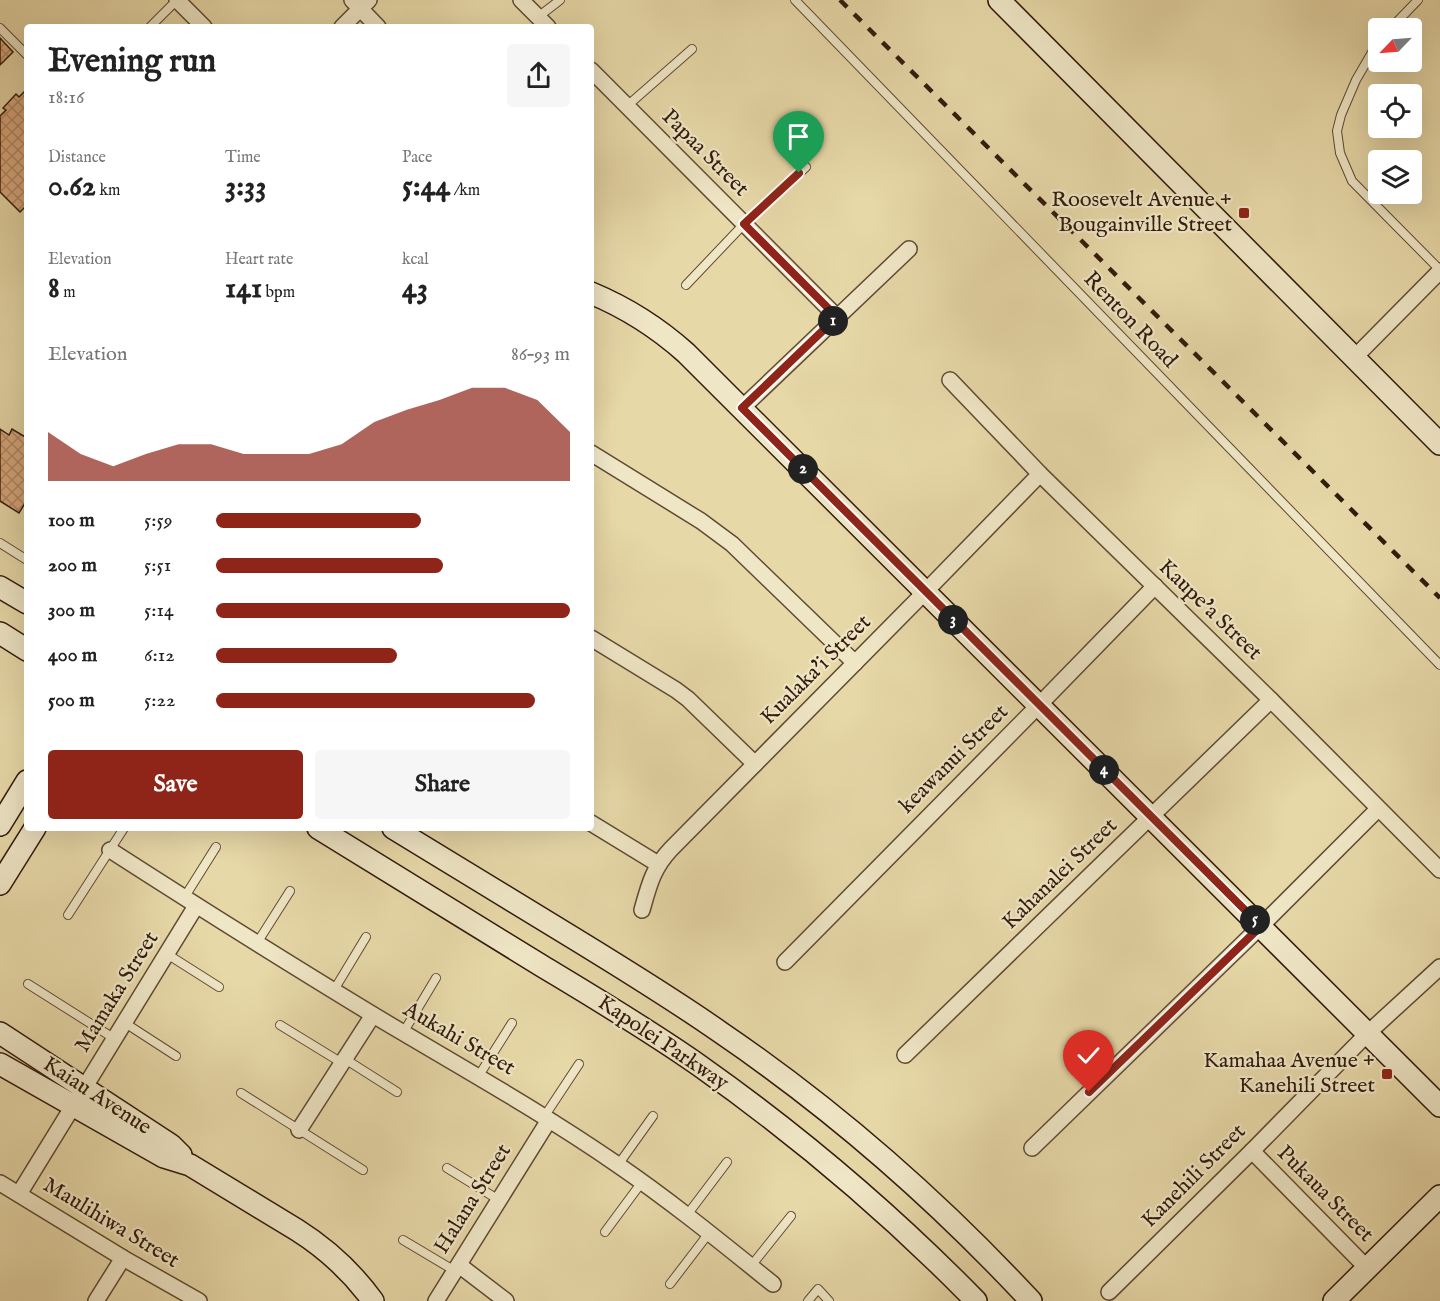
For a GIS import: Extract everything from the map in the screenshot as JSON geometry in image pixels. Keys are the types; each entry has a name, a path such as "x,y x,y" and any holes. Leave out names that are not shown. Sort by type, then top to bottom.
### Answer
{"main road":[{"path":"999,0 1440,444"},
{"path":"594,294 632,312 669,338 742,408 1440,1107"},
{"path":"0,587 24,601"},
{"path":"0,633 24,648"},
{"path":"0,825 24,786"},
{"path":"0,884 33,831"},
{"name":"Kapolei Parkway","path":"323,831 643,1028 707,1071 796,1138 856,1187 906,1232 976,1301"},
{"name":"Kapolei Parkway","path":"398,831 664,994 776,1072 882,1158 973,1242 1031,1301"},
{"name":"Kaiau Avenue","path":"0,1033 79,1097"},
{"name":"Kaiau Avenue","path":"0,1064 79,1097 171,1145 189,1165 312,1240 340,1263 373,1301"},
{"path":"1334,1301 1440,1196"}],"street":[{"path":"177,0 201,24"},
{"path":"521,0 543,22"},
{"path":"344,24 360,3 376,24"},
{"name":"Papaa Street","path":"594,73 837,317"},
{"path":"742,408 909,249"},
{"path":"1355,357 1440,270"},
{"name":"Kaupe'a Street","path":"950,380 1040,474 1271,700 1440,870"},
{"path":"594,455 701,521 732,544 855,663"},
{"name":"Kualaka'i Street","path":"642,910 649,884 658,864 671,849 1040,474"},
{"name":"keawanui Street","path":"785,962 1155,586"},
{"path":"594,640 688,699 755,764"},
{"name":"Kahanalei Street","path":"905,1055 1271,700"},
{"path":"1032,1148 1378,809"},
{"path":"594,825 658,864"},
{"name":"Aukahi Street","path":"110,850 373,1015 547,1118 618,1165 687,1215 773,1284"},
{"name":"Mamaka Street","path":"19,1194 167,954 190,902"},
{"name":"Kanehili Street","path":"1109,1292 1368,1033 1440,968"},
{"path":"300,1130 373,1015"},
{"name":"Halana Street","path":"436,1301 547,1118"},
{"name":"Pukaua Street","path":"1252,1151 1367,1268"},
{"name":"Maulihiwa Street","path":"0,1183 199,1301"},
{"path":"96,1301 123,1258"},
{"path":"457,1268 507,1301"}],"lane":[{"path":"153,24 177,0"},
{"path":"543,22 560,0"},
{"name":"Renton Road","path":"795,0 1440,665"},
{"path":"1401,18 1418,0"},
{"path":"0,28 24,52"},
{"path":"627,106 692,49"},
{"path":"1368,59 1341,115 1337,131 1340,153 1352,181 1440,270"},
{"path":"686,285 744,224 806,166"},
{"path":"0,543 24,558"},
{"path":"68,915 122,831"},
{"path":"190,902 216,847"},
{"path":"257,943 290,891"},
{"path":"334,990 366,937"},
{"path":"167,954 219,987"},
{"path":"403,1032 436,978"},
{"path":"28,984 115,1039"},
{"path":"125,1023 176,1056"},
{"path":"478,1077 512,1023"},
{"path":"280,1025 397,1092"},
{"path":"547,1118 579,1064"},
{"path":"241,1093 363,1170"},
{"path":"618,1165 653,1116"},
{"path":"687,1215 727,1162"},
{"path":"447,1168 499,1200"},
{"path":"605,1232 642,1182"},
{"path":"751,1266 791,1216"},
{"path":"670,1284 709,1233"},
{"path":"404,1240 457,1268"},
{"path":"808,1301 818,1289 829,1301"}],"building":[{"path":"0,38 13,52 0,65"},
{"path":"24,92 24,208 20,212 0,192 0,116 6,110 3,108 16,94 19,97"},
{"path":"0,429 9,435 12,429 24,436 24,505 19,513 0,501"}],"railway":[{"path":"840,0 1440,598"}],"place":[{"name":"Roosevelt Avenue + Bougainville Street","path":"1244,213"},
{"name":"Kamahaa Avenue + Kanehili Street","path":"1387,1074"}],"route":[{"path":"799,173 744,224 837,317 742,408 1261,926 1089,1092"}]}
